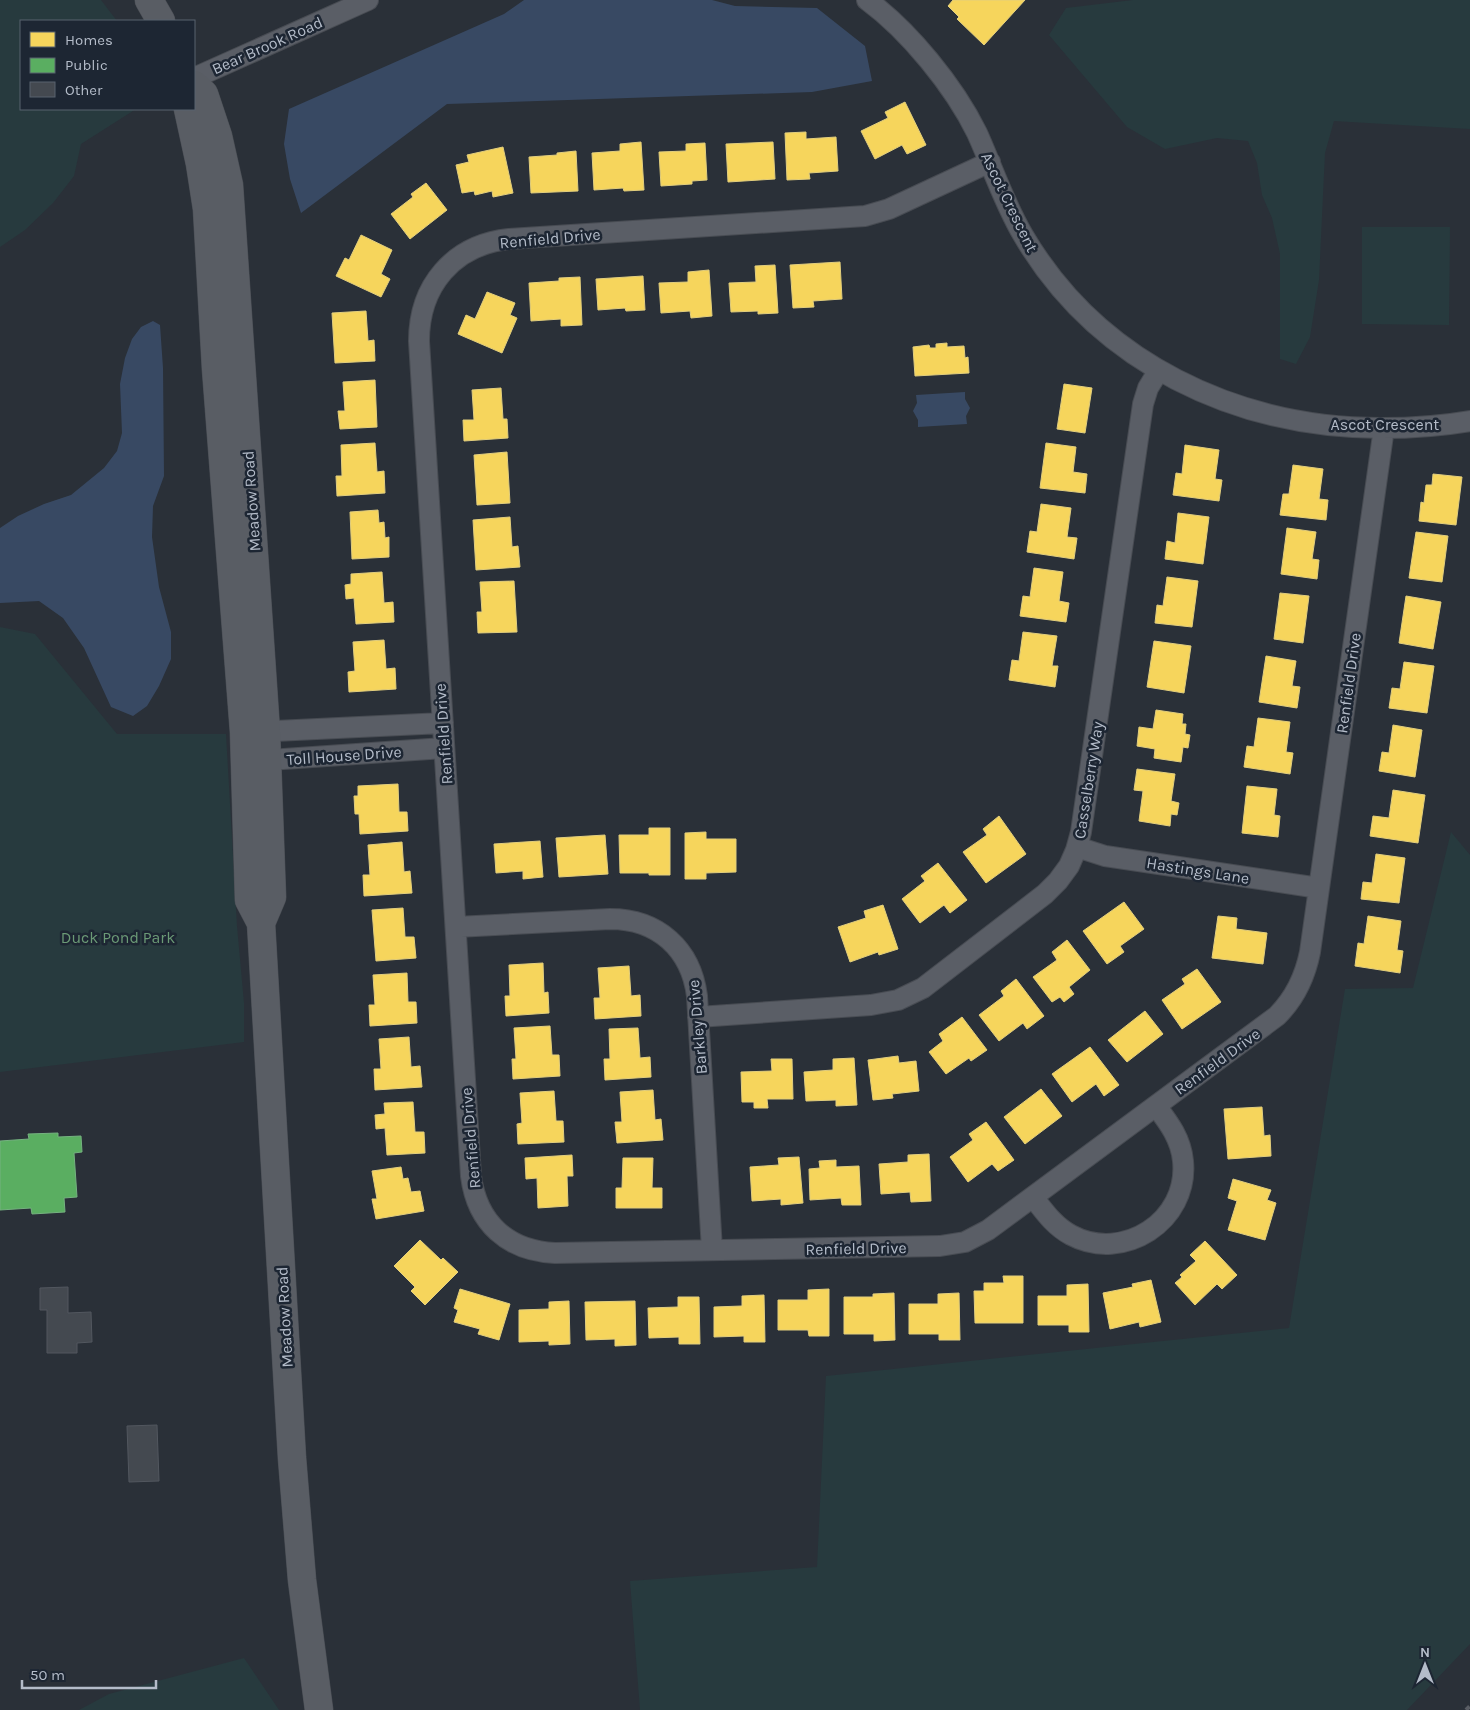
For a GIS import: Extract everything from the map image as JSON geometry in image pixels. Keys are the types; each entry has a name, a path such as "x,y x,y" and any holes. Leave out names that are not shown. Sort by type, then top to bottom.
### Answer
{"street":[{"path":"149,0 160,20"},
{"name":"Bear Brook Road","path":"195,78 368,0"},
{"name":"Ascot Crescent","path":"867,0 891,7 914,43 946,84 975,130 1022,234 1056,283 1087,317 1109,337 1134,355 1208,395 1240,407 1270,415 1332,426 1384,428 1432,426 1470,421"},
{"name":"Meadow Road","path":"195,86 204,94 218,136 229,185 256,760 272,897 261,923 293,1476 302,1580 319,1710"},
{"name":"Meadow Road","path":"188,110 200,164 207,209 216,368 255,732"},
{"name":"Renfield Drive","path":"990,162 889,209 870,215 500,240 484,244 455,260 433,285 426,300 419,332 471,1176 478,1203 492,1226 515,1244 541,1252 949,1246 965,1242 981,1235 1272,1021 1287,1005 1299,987 1307,966 1384,428"},
{"name":"Casselberry Way","path":"698,1017 876,1004 908,996 932,982 1049,890 1065,872 1077,847 1081,832 1143,404 1148,388 1159,370"},
{"name":"Toll House Drive","path":"255,732 443,723"},
{"name":"Toll House Drive","path":"256,760 444,748"},
{"name":"Hastings Lane","path":"1077,847 1105,856 1319,888"},
{"name":"Barkley Drive","path":"456,927 625,919 658,931 680,950 688,962 695,982 712,1250"},
{"path":"1033,1197 1059,1227 1085,1241 1100,1244 1122,1243 1143,1235 1156,1227 1175,1204 1182,1183 1184,1168 1178,1139 1156,1106"}],"green space":[{"path":"0,0 101,0 116,20 20,20 20,110 134,110 81,144 74,176 53,203 25,230 0,247"},
{"path":"1133,0 1470,0 1470,129 1334,121 1325,153 1319,280 1310,337 1296,364 1280,359 1280,254 1272,218 1262,195 1257,163 1248,141 1217,138 1165,149 1127,127 1049,35 1066,8"},
{"path":"1362,227 1450,227 1449,325 1362,324"},
{"name":"Duck Pond Park","path":"0,627 35,634 117,734 226,734 237,926 244,1003 244,1042 0,1072"},
{"path":"1451,832 1470,855 1470,1644 1407,1710 640,1710 630,1581 817,1567 826,1376 1289,1328 1345,989 1413,988"},
{"path":"244,1658 279,1710 79,1710 109,1694"}],"water":[{"path":"524,0 712,0 735,6 817,8 865,46 872,81 812,92 447,104 301,213 290,179 284,144 289,109 504,14"},
{"path":"153,321 160,325 163,368 164,476 153,506 152,537 159,587 171,632 171,659 159,686 147,706 133,716 111,707 84,648 63,618 39,601 0,603 0,528 18,516 44,504 71,495 104,468 117,451 122,433 120,384 125,358 132,339 141,327"},
{"path":"965,392 965,399 970,408 966,416 967,424 918,427 918,420 913,411 917,403 916,395"}],"building: Homes":[{"path":"953,0 1025,0 984,45 957,19 959,17 948,6"},
{"path":"905,102 926,145 907,154 902,145 875,159 861,131 888,118 885,112"},
{"path":"806,132 806,139 836,137 838,171 809,173 810,179 787,180 785,133"},
{"path":"641,142 644,190 624,191 623,188 594,190 592,153 620,151 620,144"},
{"path":"773,142 775,179 728,182 726,144"},
{"path":"705,143 707,180 692,181 692,184 661,186 659,152 686,151 686,144"},
{"path":"503,147 513,193 493,197 492,191 475,195 474,191 462,193 456,165 469,162 467,155"},
{"path":"576,151 578,191 531,193 529,157 557,155 557,153"},
{"path":"426,183 447,210 410,239 391,214 413,197 411,194"},
{"path":"361,235 392,250 381,274 390,279 381,297 336,276 345,258 349,260"},
{"path":"840,262 842,299 813,301 814,307 793,308 790,265"},
{"path":"775,265 778,313 758,314 758,311 731,312 729,283 756,282 755,266"},
{"path":"709,270 712,316 691,318 690,311 661,313 659,283 688,282 688,272"},
{"path":"643,276 645,310 626,311 625,308 598,310 596,279"},
{"path":"580,277 582,325 561,326 561,319 531,321 529,283 559,281 559,278"},
{"path":"487,292 515,303 510,315 517,318 502,353 458,334 466,315 475,319"},
{"path":"366,311 368,341 374,340 375,361 335,363 332,313"},
{"path":"947,343 947,347 964,346 965,358 968,357 969,373 915,376 913,347 929,345 930,348 936,348 936,344"},
{"path":"375,380 377,427 340,429 338,411 345,411 343,382"},
{"path":"1064,384 1092,388 1085,433 1057,429"},
{"path":"501,388 503,419 507,419 508,438 464,441 463,420 474,420 472,390"},
{"path":"375,443 377,472 384,471 385,493 337,496 336,476 342,476 341,445"},
{"path":"1046,443 1076,447 1073,472 1087,474 1085,493 1040,488"},
{"path":"1185,445 1219,450 1215,479 1222,480 1219,501 1173,495 1176,473 1182,474"},
{"path":"507,452 510,503 477,505 474,455"},
{"path":"1293,465 1323,469 1319,499 1328,500 1326,520 1280,515 1283,494 1289,494"},
{"path":"1433,474 1462,477 1456,525 1419,521 1421,502 1424,503 1426,485 1432,485"},
{"path":"1041,504 1071,508 1067,537 1077,538 1074,559 1027,552 1030,531 1037,532"},
{"path":"378,510 379,523 384,522 385,538 389,537 389,557 352,559 350,512"},
{"path":"1178,513 1209,517 1203,564 1165,559 1167,541 1175,543"},
{"path":"510,517 512,547 518,546 520,567 476,570 473,520"},
{"path":"1287,528 1316,532 1312,559 1319,560 1317,579 1281,574"},
{"path":"1416,532 1448,536 1442,582 1409,578"},
{"path":"1034,568 1063,572 1059,601 1069,603 1066,622 1020,616 1023,596 1030,597"},
{"path":"382,572 384,603 393,602 394,622 356,624 354,598 346,599 345,585 351,584 351,574"},
{"path":"1167,577 1198,581 1192,627 1155,623 1157,605 1163,606"},
{"path":"514,581 517,632 478,633 477,612 482,612 480,582"},
{"path":"1280,593 1309,596 1303,643 1274,639"},
{"path":"1406,596 1441,602 1433,649 1399,643"},
{"path":"1023,632 1057,636 1052,666 1058,666 1055,687 1009,680 1012,660 1019,661"},
{"path":"384,640 386,669 395,668 396,689 349,692 348,672 355,671 353,642"},
{"path":"1154,641 1191,646 1184,693 1147,687"},
{"path":"1266,656 1296,661 1292,686 1300,687 1297,708 1259,702"},
{"path":"1404,662 1434,666 1427,713 1389,708 1392,688 1400,689"},
{"path":"1156,710 1183,714 1182,724 1186,724 1185,734 1190,735 1188,748 1183,747 1181,762 1154,758 1155,749 1137,746 1139,727 1153,729"},
{"path":"1258,718 1290,722 1286,752 1293,753 1290,774 1244,767 1247,746 1254,747"},
{"path":"1393,725 1422,730 1415,777 1379,771 1382,752 1389,753"},
{"path":"1137,769 1175,774 1171,801 1179,803 1177,815 1171,814 1170,826 1139,821 1143,791 1134,790"},
{"path":"398,784 399,812 407,812 408,831 360,834 359,814 355,814 354,796 358,796 358,786"},
{"path":"1247,786 1277,789 1274,815 1280,816 1278,837 1242,833"},
{"path":"1393,790 1425,795 1418,843 1370,836 1373,816 1389,818"},
{"path":"999,816 1026,854 986,883 963,852 987,835 983,829"},
{"path":"649,828 670,828 670,875 620,873 619,835 649,835"},
{"path":"706,832 706,839 736,839 736,872 706,873 706,879 685,879 685,833"},
{"path":"605,835 608,874 559,877 556,838"},
{"path":"540,841 543,877 523,879 523,871 496,873 494,844"},
{"path":"402,842 404,872 410,871 412,893 364,896 363,875 370,875 368,845"},
{"path":"1376,854 1405,858 1399,903 1361,899 1363,882 1372,883"},
{"path":"938,863 967,900 950,913 944,905 920,923 902,899 925,881 921,876"},
{"path":"1124,902 1144,929 1120,946 1124,952 1107,964 1083,931"},
{"path":"883,905 898,949 879,955 878,952 850,962 838,927 866,918 864,911"},
{"path":"403,908 405,937 414,937 416,958 376,961 372,910"},
{"path":"1218,916 1237,918 1236,929 1267,933 1263,964 1212,958"},
{"path":"1368,916 1401,921 1397,950 1403,951 1400,973 1355,966 1358,943 1364,944"},
{"path":"1067,940 1090,970 1069,987 1074,994 1064,1002 1060,997 1052,1002 1033,977 1057,960 1052,952"},
{"path":"543,963 544,993 548,992 549,1013 506,1016 505,996 510,996 509,965"},
{"path":"629,966 631,996 640,995 641,1016 595,1019 594,998 600,998 598,968"},
{"path":"1197,969 1221,1002 1182,1029 1162,1000 1185,984 1182,979"},
{"path":"407,973 408,1002 416,1002 417,1023 370,1026 369,1005 375,1005 373,975"},
{"path":"1016,979 1044,1016 1027,1029 1023,1023 999,1041 979,1015 1004,996 1001,991"},
{"path":"1145,1011 1163,1034 1127,1062 1108,1040"},
{"path":"962,1017 987,1050 971,1061 969,1058 946,1074 929,1052 943,1041 939,1034"},
{"path":"550,1026 552,1055 559,1055 560,1076 513,1079 512,1059 516,1059 514,1028"},
{"path":"638,1028 640,1058 650,1057 651,1077 605,1080 604,1059 610,1059 609,1029"},
{"path":"409,1037 411,1067 420,1066 422,1087 375,1090 374,1069 381,1069 379,1039"},
{"path":"1090,1047 1119,1085 1104,1096 1096,1084 1072,1102 1052,1074"},
{"path":"898,1056 899,1063 916,1061 919,1091 892,1094 893,1098 873,1100 868,1060"},
{"path":"854,1058 857,1105 836,1106 836,1100 806,1101 804,1072 833,1070 833,1059"},
{"path":"771,1059 792,1059 793,1099 767,1099 768,1108 754,1108 754,1102 742,1102 741,1072 772,1071"},
{"path":"1041,1089 1062,1116 1025,1144 1004,1117"},
{"path":"653,1090 655,1120 661,1119 663,1140 617,1143 615,1122 622,1122 620,1092"},
{"path":"554,1091 556,1121 563,1121 564,1142 518,1144 517,1124 522,1123 520,1093"},
{"path":"413,1102 415,1132 424,1132 425,1153 387,1155 385,1128 376,1129 375,1115 385,1114 384,1103"},
{"path":"1262,1107 1264,1136 1270,1135 1271,1156 1228,1159 1224,1109"},
{"path":"986,1122 1014,1160 998,1171 992,1164 968,1182 950,1157 973,1140 969,1134"},
{"path":"929,1154 931,1201 911,1202 910,1192 881,1194 879,1164 908,1162 908,1155"},
{"path":"572,1155 573,1176 567,1176 568,1206 538,1208 537,1178 526,1179 525,1158"},
{"path":"799,1157 803,1203 781,1205 781,1199 752,1201 750,1167 779,1165 778,1158"},
{"path":"623,1158 653,1158 652,1188 662,1188 662,1208 616,1208 616,1188 622,1188"},
{"path":"836,1160 836,1167 859,1166 861,1205 842,1205 841,1198 810,1200 809,1169 820,1168 819,1161"},
{"path":"401,1167 403,1179 408,1178 411,1192 420,1191 424,1211 376,1219 372,1199 377,1199 372,1171"},
{"path":"1233,1179 1271,1190 1267,1200 1276,1203 1265,1240 1228,1230 1237,1201 1228,1198"},
{"path":"420,1240 441,1260 443,1258 458,1272 425,1305 411,1291 415,1287 394,1266"},
{"path":"1205,1241 1237,1275 1222,1289 1217,1284 1195,1305 1175,1283 1182,1277 1180,1275 1196,1261 1190,1255"},
{"path":"1003,1276 1023,1276 1023,1323 975,1323 974,1291 984,1291 984,1283 1004,1283"},
{"path":"1151,1280 1161,1322 1140,1327 1139,1322 1110,1329 1103,1293 1133,1287 1132,1284"},
{"path":"1088,1284 1089,1332 1069,1332 1069,1325 1038,1325 1038,1296 1067,1296 1067,1285"},
{"path":"460,1289 510,1304 499,1340 478,1334 480,1329 454,1322 458,1310 454,1308"},
{"path":"829,1289 829,1336 809,1336 808,1330 778,1330 778,1300 808,1300 808,1290"},
{"path":"894,1293 895,1340 874,1341 874,1334 844,1334 844,1297 873,1297 873,1294"},
{"path":"959,1293 960,1340 939,1340 939,1334 909,1334 909,1304 938,1304 938,1294"},
{"path":"764,1295 765,1342 744,1342 744,1336 714,1337 714,1307 742,1306 742,1296"},
{"path":"678,1297 699,1297 700,1344 679,1344 679,1337 649,1338 648,1308 678,1307"},
{"path":"569,1301 570,1344 549,1345 549,1341 519,1342 519,1310 549,1309 549,1302"},
{"path":"635,1301 636,1345 615,1346 615,1339 586,1340 585,1302"}],"building: Public":[{"path":"58,1133 58,1137 81,1136 82,1152 74,1153 77,1197 64,1198 65,1212 32,1214 31,1208 0,1210 0,1141 29,1139 28,1134"}],"building: Other":[{"path":"68,1287 68,1313 91,1312 92,1342 77,1343 77,1353 47,1353 47,1310 40,1310 40,1288"},
{"path":"157,1425 159,1481 129,1482 127,1426"}],"railway":[{"path":"1466,1710 1470,1706"}]}
